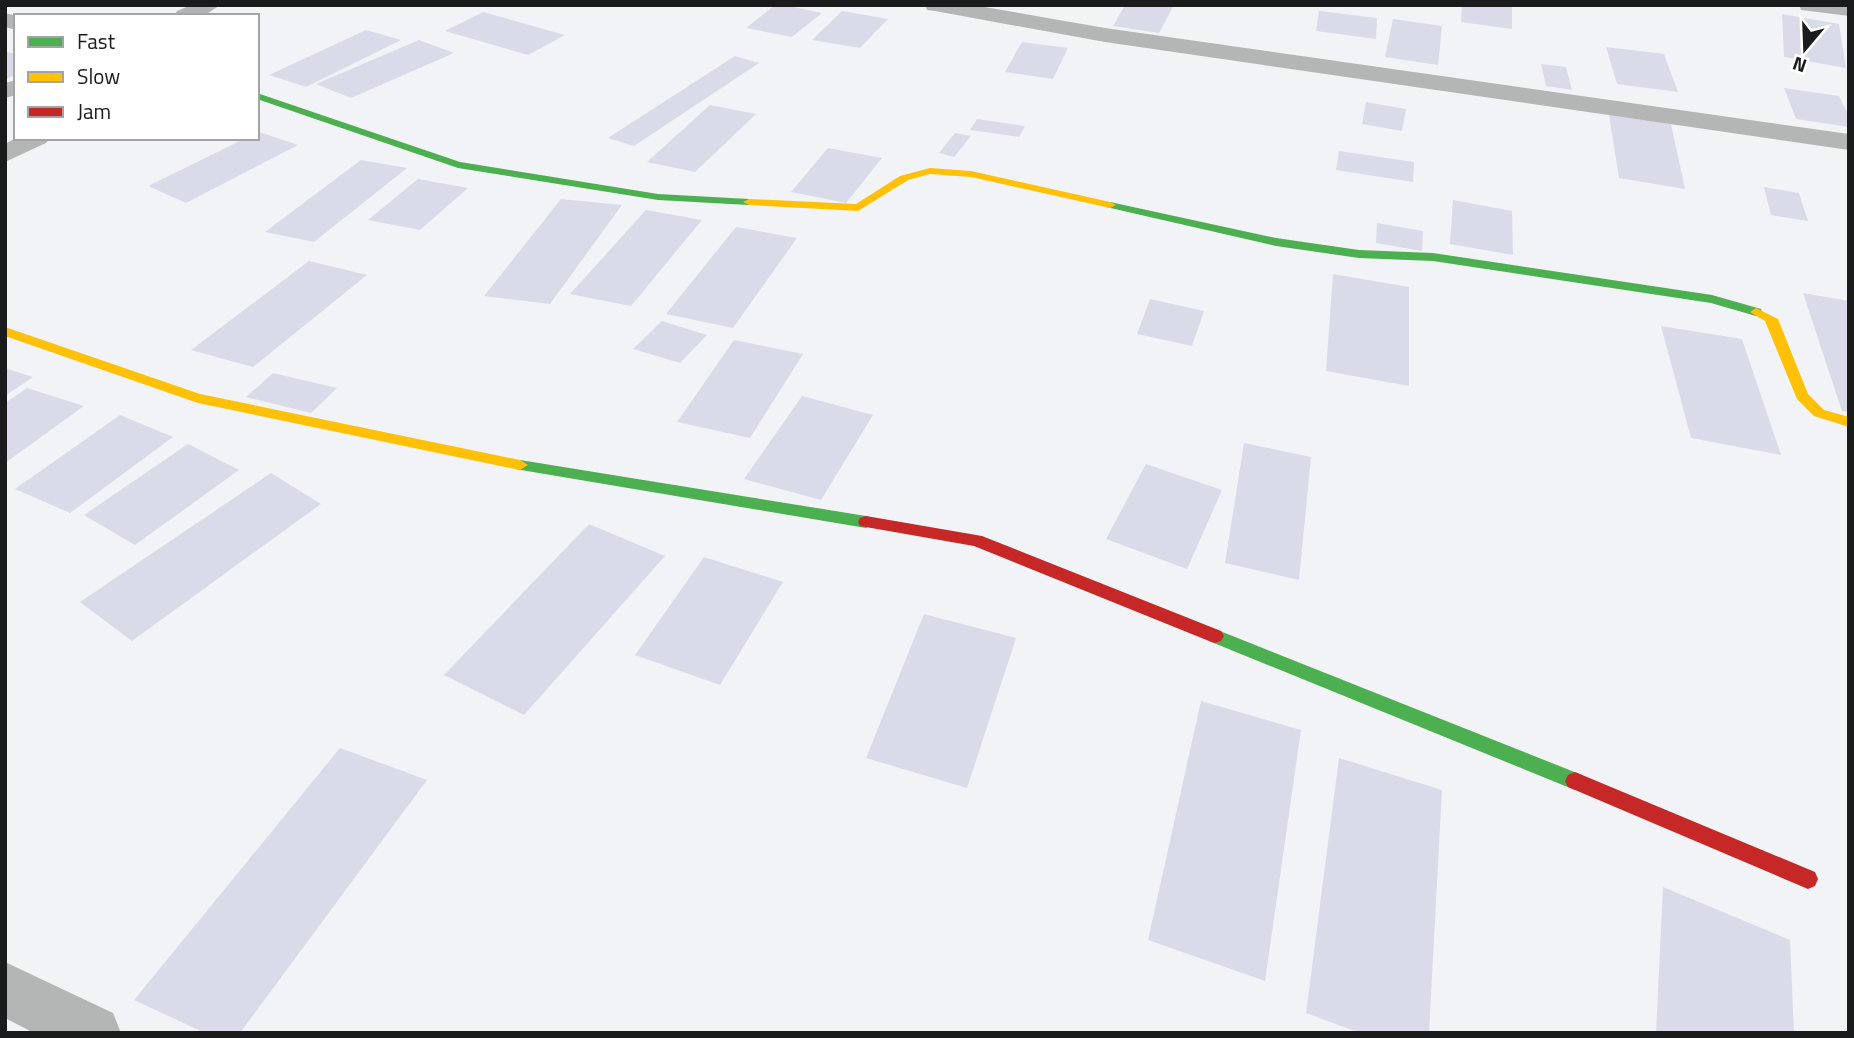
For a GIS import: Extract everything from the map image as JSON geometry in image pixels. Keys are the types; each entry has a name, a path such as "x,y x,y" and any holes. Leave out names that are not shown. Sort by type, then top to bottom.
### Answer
{"street":[{"path":"190,14 210,5"},
{"path":"935,5 1105,35 1849,142"},
{"path":"1809,5 1849,10"},
{"path":"259,97 458,165 658,197 858,208 904,178 930,171 971,174 1276,242 1359,254 1433,257 1712,299 1750,309 1771,319 1801,396 1819,414 1849,422"},
{"path":"5,154 33,140"},
{"path":"5,331 212,401 552,472 976,540 1469,737 1808,879"},
{"path":"5,989 93,1033"}],"building":[{"path":"775,5 822,13 792,37 746,28"},
{"path":"1125,5 1174,5 1159,33 1113,26"},
{"path":"1462,5 1512,5 1512,29 1461,22"},
{"path":"842,11 888,19 860,48 812,40"},
{"path":"1319,11 1377,18 1376,39 1316,31"},
{"path":"483,12 565,35 528,55 445,31"},
{"path":"1782,14 1839,24 1846,68 1784,57"},
{"path":"1393,19 1442,26 1438,65 1385,57"},
{"path":"366,30 401,40 306,87 269,75"},
{"path":"419,40 454,53 351,98 316,84"},
{"path":"1022,42 1068,48 1053,79 1005,72"},
{"path":"1606,47 1664,54 1678,92 1617,84"},
{"path":"5,54 14,54 14,76 5,79"},
{"path":"735,56 759,63 634,146 608,138"},
{"path":"1541,64 1566,67 1572,90 1546,86"},
{"path":"1784,88 1839,96 1849,116 1849,127 1796,119"},
{"path":"1366,102 1406,109 1402,131 1362,124"},
{"path":"710,105 756,114 695,172 647,162"},
{"path":"1609,115 1671,124 1685,189 1619,178"},
{"path":"977,119 1025,126 1019,137 970,130"},
{"path":"259,132 298,145 186,203 148,186 242,140 259,140"},
{"path":"955,133 971,136 954,157 939,153"},
{"path":"828,148 882,158 846,203 791,192"},
{"path":"1339,151 1414,162 1413,182 1336,170"},
{"path":"361,160 407,168 314,242 265,232"},
{"path":"418,179 468,188 420,230 368,220"},
{"path":"1764,187 1799,193 1808,221 1771,215"},
{"path":"561,199 622,205 550,304 484,296"},
{"path":"1453,200 1512,211 1513,255 1450,244"},
{"path":"646,210 702,220 631,306 570,294"},
{"path":"1377,223 1423,231 1422,251 1376,243"},
{"path":"736,227 797,238 733,328 666,314"},
{"path":"309,261 367,275 253,367 191,350"},
{"path":"1333,274 1409,287 1409,386 1326,371"},
{"path":"1803,293 1849,301 1849,412 1842,411"},
{"path":"1150,299 1204,311 1192,346 1137,334"},
{"path":"662,321 707,335 680,363 633,349"},
{"path":"1661,326 1742,339 1781,455 1691,438"},
{"path":"734,340 803,354 750,438 677,422"},
{"path":"5,368 33,377 5,396"},
{"path":"273,373 337,388 311,413 246,397"},
{"path":"27,388 84,406 5,463 5,403"},
{"path":"802,396 873,415 821,500 744,479"},
{"path":"120,415 173,437 70,513 15,489"},
{"path":"1244,443 1311,457 1299,580 1225,563"},
{"path":"188,444 239,470 135,545 84,515"},
{"path":"1146,464 1222,490 1187,569 1106,539"},
{"path":"271,473 321,504 132,641 80,602"},
{"path":"589,524 665,556 524,715 444,675"},
{"path":"704,557 783,582 720,685 635,655"},
{"path":"924,614 1016,638 967,788 866,758"},
{"path":"1201,701 1301,730 1265,981 1148,940"},
{"path":"340,748 427,780 240,1033 205,1033 134,1000"},
{"path":"1339,758 1442,790 1429,1033 1360,1033 1306,1013"},
{"path":"1663,887 1790,940 1794,1033 1656,1033"}],"traffic: fast":[{"path":"259,97 458,165 658,197 749,202"},
{"path":"1110,205 1276,242 1359,254 1433,257 1712,299 1756,312"},
{"path":"520,465 866,522"},
{"path":"1215,636 1575,781"}],"traffic: slow":[{"path":"749,202 858,208 904,178 930,171 971,174 1110,205"},
{"path":"1756,312 1771,319 1802,396 1819,413 1849,422"},
{"path":"5,331 198,398 520,465"}],"traffic: jam":[{"path":"866,522 976,540 1215,636"},
{"path":"1575,781 1808,879"}]}
